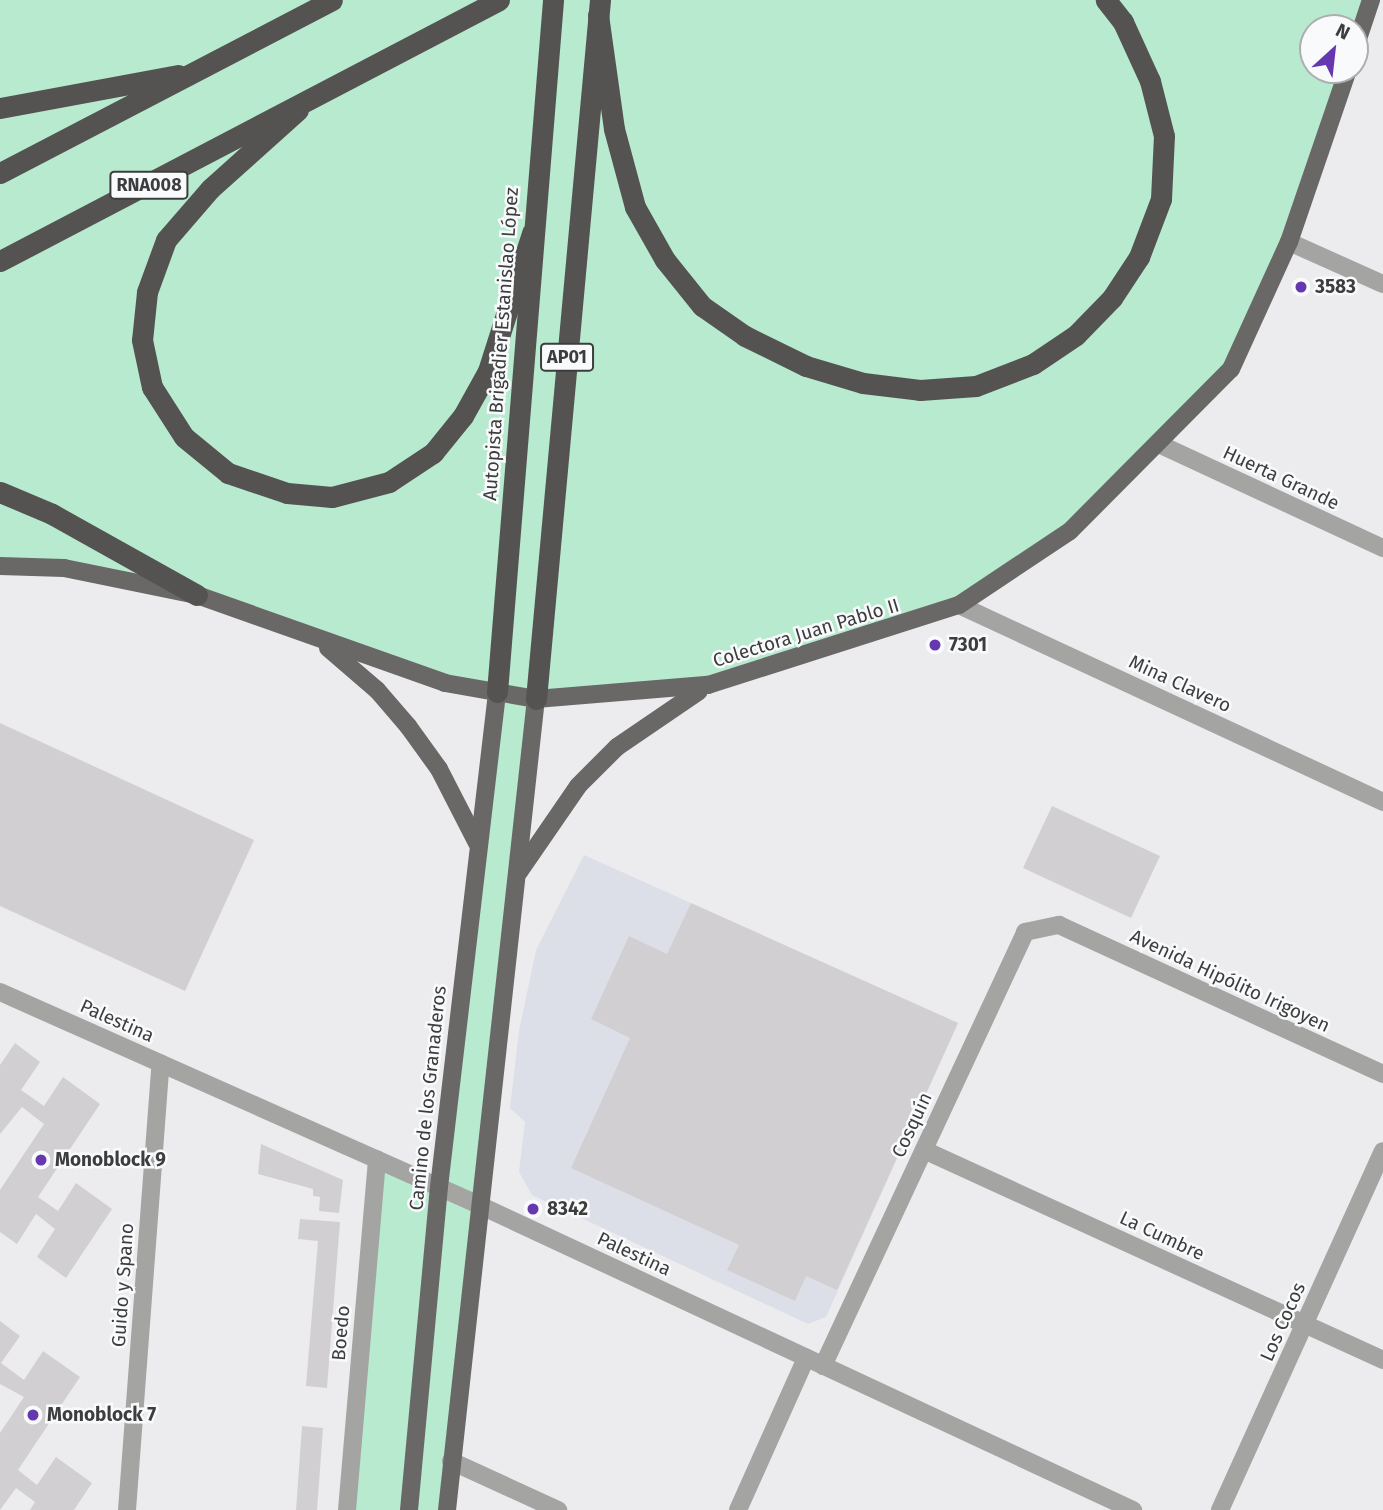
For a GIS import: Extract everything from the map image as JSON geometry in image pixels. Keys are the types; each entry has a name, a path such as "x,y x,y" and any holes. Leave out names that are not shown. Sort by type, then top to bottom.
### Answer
{"highway":[{"path":"0,173 201,71 332,0"},
{"name":"RNA008","path":"0,261 298,110 499,0"},
{"name":"Autopista Brigadier Estanislao López","path":"497,692 532,233 554,0"},
{"path":"599,8 614,129 635,207 665,260 702,306 745,337 806,366 863,383 920,390 976,386 1033,364 1076,335 1112,298 1139,257 1161,199 1164,136 1150,81 1123,22 1106,0"},
{"name":"AP01","path":"536,699 599,8"},
{"path":"0,108 201,71"},
{"path":"298,110 210,189 166,240 147,292 142,340 152,387 184,436 229,473 287,493 332,497 390,482 433,453 463,416 488,371 532,233"},
{"path":"0,492 52,514 197,595"}],"main road":[{"name":"Colectora Juan Pablo II","path":"0,566 64,568 197,595 320,641 445,683 536,699 708,685 959,605 1070,531 1161,445 1231,369 1289,242 1343,84"},
{"path":"320,641 377,690 408,726 439,769 478,846"},
{"path":"515,878 578,786 607,756 661,713 708,685"},
{"name":"Camino de los Granaderos","path":"409,1510 439,1187 497,692"},
{"path":"447,1510 477,1204 536,699"}],"street":[{"path":"1289,242 1383,284"},
{"name":"Huerta Grande","path":"1161,445 1383,548"},
{"name":"Mina Clavero","path":"959,605 1383,802"},
{"name":"Avenida Hipólito Irigoyen","path":"1059,925 1383,1074"},
{"name":"Cosquín","path":"824,1366 1026,932 1059,925"},
{"name":"Palestina","path":"0,992 477,1204 1133,1510"},
{"name":"Guido y Spano","path":"127,1510 161,1063"},
{"name":"La Cumbre","path":"923,1150 1383,1360"},
{"name":"Los Cocos","path":"1220,1510 1383,1151"},
{"name":"Boedo","path":"347,1510 377,1159"},
{"path":"738,1510 806,1358"},
{"path":"451,1461 558,1510"}],"shaded area":[{"path":"584,855 958,1023 826,1317 808,1324 532,1195 519,1172 525,1122 510,1108 519,1031 536,950"}],"green space":[{"path":"0,0 1371,0 1363,14 1299,14 1299,84 1343,84 1231,369 1070,531 959,605 708,685 536,699 447,1510 347,1510 377,1159 438,1187 497,692 197,595 0,566"}],"building":[{"path":"0,723 254,840 185,991 0,906"},
{"path":"1052,806 1160,856 1131,918 1023,868"},
{"path":"691,903 958,1023 837,1290 806,1276 795,1301 727,1270 739,1245 571,1168 630,1038 591,1019 629,936 667,954"},
{"name":"Monoblock 9","path":"15,1043 40,1062 21,1090 44,1106 63,1077 100,1104 38,1197 58,1211 76,1183 112,1209 66,1278 37,1257 55,1229 36,1214 17,1244 0,1232 0,1190 44,1124 22,1107 0,1134 0,1065"},
{"path":"261,1144 343,1180 339,1213 319,1211 320,1197 313,1196 313,1189 258,1174"},
{"path":"300,1219 340,1222 327,1388 306,1386 318,1241 298,1239"},
{"name":"Monoblock 7","path":"0,1321 20,1336 1,1363 24,1380 43,1351 80,1377 18,1470 37,1485 56,1457 92,1483 74,1510 30,1510 35,1502 16,1488 0,1510 0,1433 24,1397 0,1384"},
{"path":"302,1426 323,1428 317,1510 296,1510"}],"place":[{"name":"3583","path":"1301,287"},
{"name":"7301","path":"935,645"},
{"name":"Monoblock 9","path":"41,1160"},
{"name":"8342","path":"533,1209"},
{"name":"Monoblock 7","path":"33,1415"}]}
